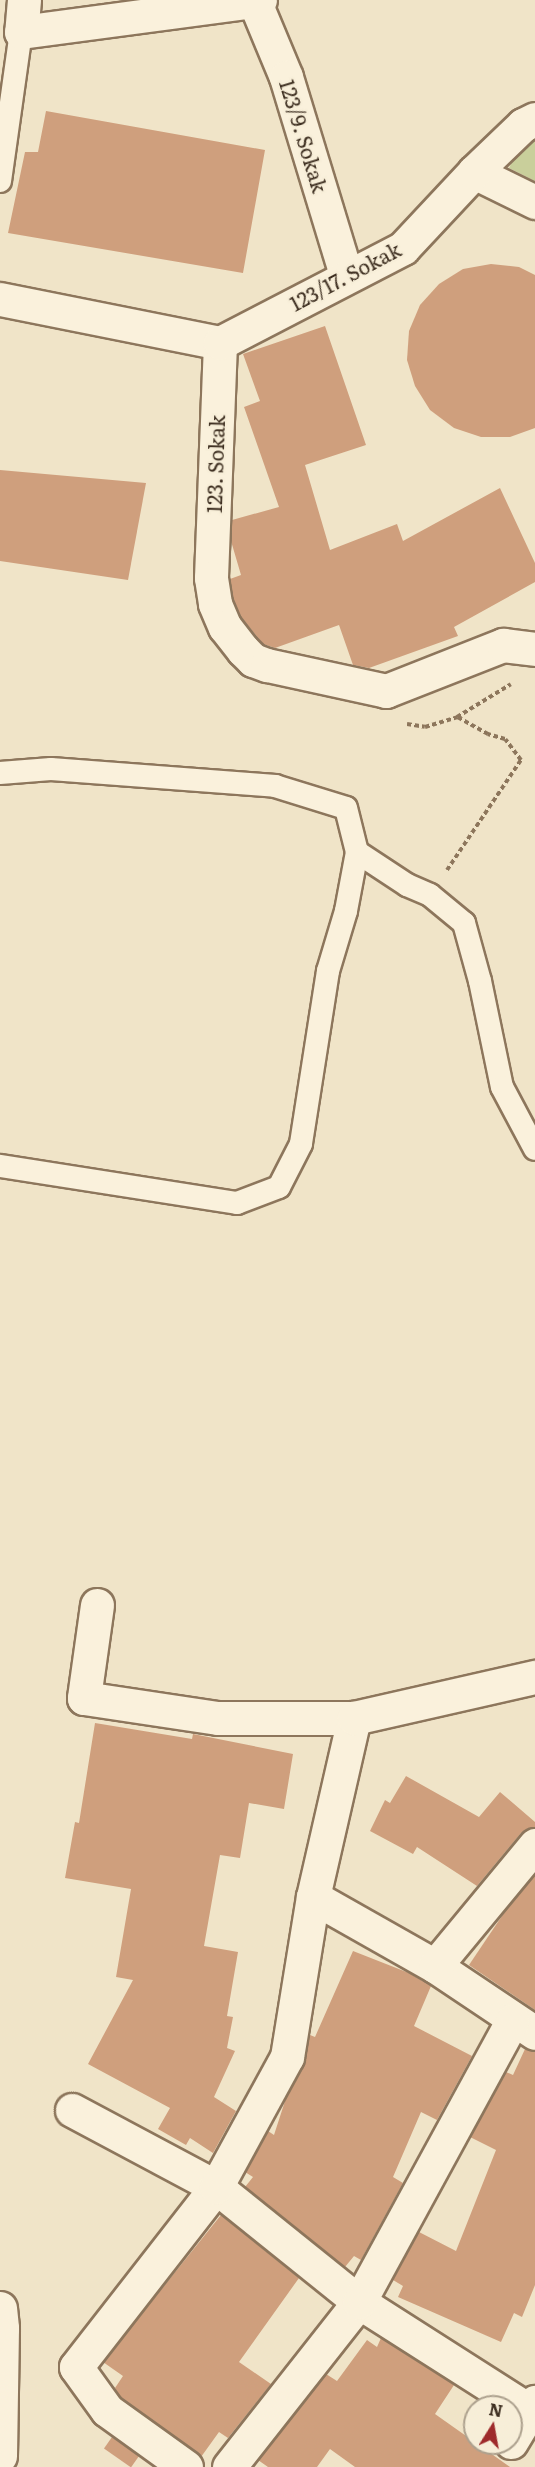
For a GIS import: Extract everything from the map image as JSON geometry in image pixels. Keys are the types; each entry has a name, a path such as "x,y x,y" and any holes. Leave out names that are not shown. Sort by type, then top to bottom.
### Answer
{"street":[{"path":"19,9 256,1"},
{"name":"123/9. Sokak","path":"256,1 286,76 346,275"},
{"name":"123/17. Sokak","path":"220,343 346,275 403,248 474,172 523,124 535,119"},
{"path":"474,172 535,202"},
{"path":"0,299 220,343"},
{"name":"123. Sokak","path":"220,343 211,578 215,604 222,619 243,650 253,660 386,691 503,645 535,649"},
{"path":"97,1605 84,1698 218,1718 354,1718 535,1677"},
{"path":"186,2467 107,2410 76,2367 216,2187 287,2057 313,1897 354,1718"},
{"path":"435,1966 535,1845"},
{"path":"229,2467 359,2302 524,2026 435,1966 313,1897"},
{"path":"72,2110 216,2187 359,2302 533,2409 523,2424"},
{"path":"0,2308 2,2328 0,2456"}],"lane":[{"path":"0,181 19,9"},
{"path":"0,774 51,769 275,786 345,808 357,852 345,911 328,971 301,1144 279,1186 237,1203 0,1166"},
{"path":"357,852 407,885 430,894 464,923 480,981 502,1087 535,1149"}],"path":[{"path":"430,894 521,760 505,739 488,734 457,717"}],"green space":[{"path":"535,137 535,181 509,168 521,144"}],"building":[{"path":"46,111 265,150 243,273 8,233 25,152 38,152"},
{"path":"491,264 519,267 535,275 535,428 510,437 481,437 454,428 430,410 415,386 407,360 409,331 420,305 439,284 463,269"},
{"path":"325,326 366,445 305,465 330,550 397,524 403,541 500,488 535,563 535,582 454,627 458,636 369,668 353,665 339,625 275,648 263,644 241,617 233,599 230,579 241,575 231,541 232,520 279,507 244,407 260,401 243,354"},
{"path":"0,470 146,483 128,580 0,561"},
{"path":"95,1723 192,1739 193,1734 293,1754 284,1809 249,1803 240,1858 220,1855 204,1946 238,1952 227,2016 233,2017 227,2048 235,2051 214,2097 236,2111 213,2153 190,2138 186,2145 158,2129 170,2108 88,2064 133,1980 116,1977 131,1889 65,1878 75,1822 79,1823"},
{"path":"406,1776 479,1817 500,1792 535,1822 535,1827 521,1833 477,1886 417,1847 413,1854 370,1831 385,1800 390,1803"},
{"path":"535,1874 535,2010 469,1965 508,1907"},
{"path":"353,1951 409,1973 431,1986 414,2026 472,2056 437,2120 421,2112 393,2177 403,2183 361,2260 354,2256 345,2267 245,2187 253,2177 245,2172 268,2131 274,2135 286,2098 304,2066 310,2035 315,2037"},
{"path":"525,2049 535,2052 535,2285 522,2317 514,2313 501,2342 398,2297 403,2286 393,2280 419,2232 456,2251 496,2150 470,2137 506,2072 513,2075"},
{"path":"221,2215 299,2278 239,2362 271,2384 228,2438 219,2432 201,2457 120,2397 115,2388 123,2376 103,2362"},
{"path":"381,2338 454,2385 435,2414 463,2434 463,2455 493,2455 510,2467 355,2467 330,2449 317,2467 268,2467 258,2460 326,2374 337,2381 367,2340 377,2347"},
{"path":"112,2437 139,2456 130,2467 104,2448"}]}
